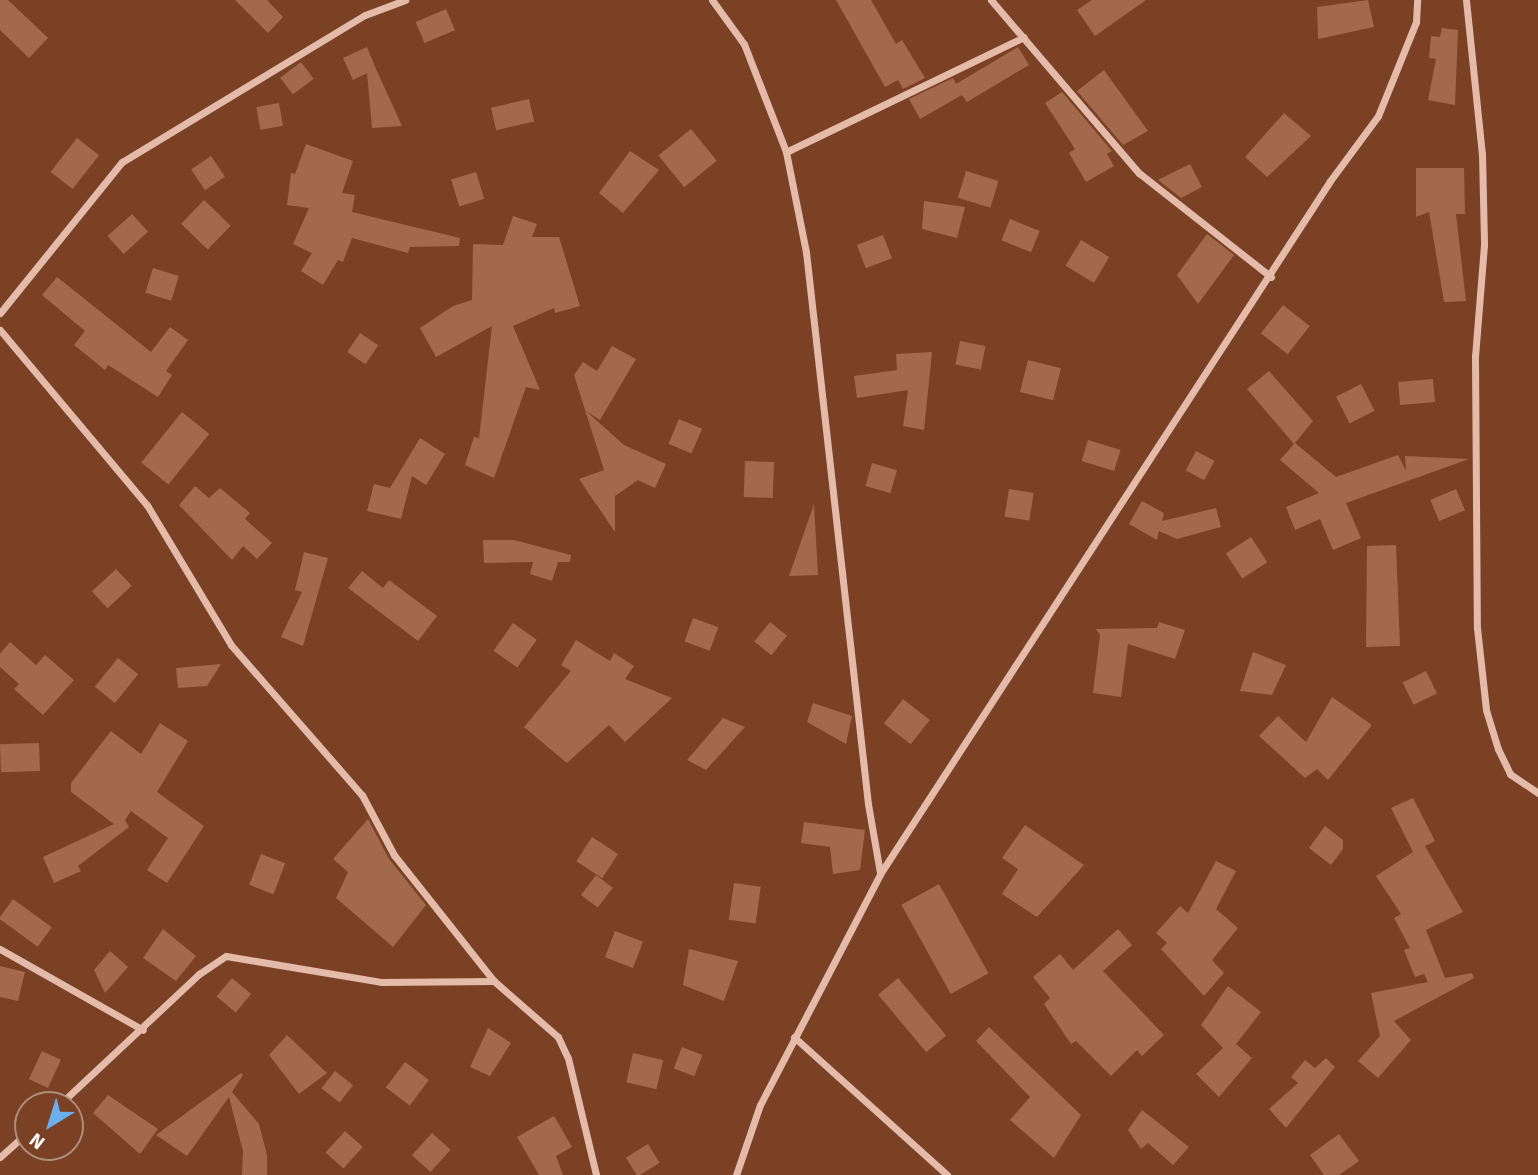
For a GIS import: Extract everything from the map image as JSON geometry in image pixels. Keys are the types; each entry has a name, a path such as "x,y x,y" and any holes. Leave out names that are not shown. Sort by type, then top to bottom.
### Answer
{"street":[{"path":"0,313 122,162 365,15 405,0"},
{"path":"712,0 744,44 786,152 806,252 868,804 880,874"},
{"path":"991,0 1139,173 1271,277"},
{"path":"736,1175 760,1105 880,874 1271,277 1330,181 1378,116 1416,22 1417,0"},
{"path":"1466,0 1482,154 1484,232 1475,356 1478,628 1486,710 1498,749 1510,774 1538,793"},
{"path":"786,152 1024,37"},
{"path":"0,330 147,505 231,645 362,795 394,855 494,981 558,1037 568,1058 596,1175"},
{"path":"0,949 143,1030"},
{"path":"75,1091 143,1030 199,974 226,956 381,982 494,981"},
{"path":"794,1037 947,1175"},
{"path":"0,1157 14,1144"}],"building":[{"path":"0,0 8,0 48,38 29,58 0,30"},
{"path":"235,0 267,0 283,17 268,33"},
{"path":"836,0 871,0 896,44 902,40 925,78 903,89 898,80 885,87"},
{"path":"1092,0 1146,0 1095,36 1077,10"},
{"path":"1368,0 1374,27 1318,39 1317,7"},
{"path":"446,9 455,30 425,43 416,22"},
{"path":"1442,28 1458,30 1455,105 1428,100 1436,59 1429,58 1431,36 1440,37"},
{"path":"367,47 402,126 372,128 367,73 353,80 343,58"},
{"path":"1018,47 1029,65 967,102 962,95 920,119 909,99 953,78 956,84"},
{"path":"301,62 314,79 293,94 280,78"},
{"path":"1104,70 1148,131 1123,145 1077,91"},
{"path":"1062,92 1112,151 1107,154 1114,166 1086,182 1069,153 1075,149 1045,103"},
{"path":"529,99 534,121 496,130 491,108"},
{"path":"279,103 283,126 260,130 256,107"},
{"path":"1284,113 1311,136 1267,177 1245,157"},
{"path":"691,129 717,161 684,187 658,155"},
{"path":"77,138 99,155 73,189 51,172"},
{"path":"306,144 353,161 342,193 355,195 352,212 460,238 459,246 410,247 408,253 352,238 343,262 338,260 323,285 301,271 312,253 293,244 309,208 287,205 291,173 295,174"},
{"path":"630,151 659,170 623,213 599,193"},
{"path":"211,156 225,177 205,190 191,169"},
{"path":"1190,164 1202,187 1181,198 1158,180"},
{"path":"1416,168 1464,168 1465,214 1456,214 1466,301 1444,302 1429,212 1416,217"},
{"path":"966,171 999,181 990,208 958,198"},
{"path":"476,172 484,199 459,206 451,180"},
{"path":"204,200 231,226 208,249 181,224"},
{"path":"924,201 965,207 957,238 922,229"},
{"path":"132,214 148,232 124,254 107,236"},
{"path":"513,216 537,224 532,237 559,237 580,306 555,313 554,308 513,326 540,390 526,387 494,478 465,465 474,437 479,438 492,326 436,357 420,328 453,306 472,300 473,244 503,245"},
{"path":"1010,219 1040,231 1031,252 1001,240"},
{"path":"1207,234 1234,255 1198,304 1177,275"},
{"path":"883,235 892,258 866,268 857,245"},
{"path":"1081,240 1109,257 1094,283 1066,266"},
{"path":"153,268 179,276 171,301 145,293"},
{"path":"57,277 151,352 170,327 188,340 166,371 172,375 158,397 108,365 105,370 74,345 85,331 42,295"},
{"path":"1283,305 1310,326 1288,354 1261,333"},
{"path":"360,333 378,345 365,364 347,352"},
{"path":"960,341 986,346 981,370 955,365"},
{"path":"612,346 636,359 600,420 586,411 624,445 666,464 655,488 638,480 615,496 615,532 579,479 604,470 574,375 583,362 597,371"},
{"path":"932,352 924,430 903,426 908,390 857,398 854,376 897,370 896,354"},
{"path":"1028,360 1061,368 1053,400 1020,392"},
{"path":"1269,371 1313,421 1295,443 1336,477 1398,455 1406,471 1405,456 1469,459 1346,503 1361,538 1333,550 1320,519 1295,530 1286,507 1319,493 1280,460 1294,444 1247,389"},
{"path":"1433,379 1435,402 1400,405 1398,382"},
{"path":"1361,384 1375,411 1350,423 1336,397"},
{"path":"182,412 209,434 168,485 141,463"},
{"path":"679,419 702,429 691,454 668,444"},
{"path":"420,438 445,454 426,485 412,476 401,519 367,511 374,484 390,488"},
{"path":"1088,440 1121,450 1114,471 1082,461"},
{"path":"1196,451 1215,461 1204,480 1186,470"},
{"path":"745,461 774,462 773,498 744,497"},
{"path":"872,463 897,470 890,493 865,486"},
{"path":"195,486 209,498 220,488 250,513 245,519 272,543 257,559 243,546 232,560 179,505"},
{"path":"1009,489 1034,493 1029,521 1005,517"},
{"path":"1456,489 1465,510 1439,521 1430,500"},
{"path":"1142,501 1164,513 1162,521 1216,508 1221,527 1177,539 1159,531 1157,540 1129,524"},
{"path":"814,504 818,575 789,576"},
{"path":"1251,537 1267,562 1242,578 1226,553"},
{"path":"483,540 514,540 571,555 570,562 558,562 552,581 530,574 533,562 484,563"},
{"path":"1396,545 1400,646 1366,647 1367,546"},
{"path":"304,552 328,558 303,646 281,637 302,592 295,590"},
{"path":"116,569 132,586 108,608 92,592"},
{"path":"362,571 383,588 389,580 437,616 418,641 348,588"},
{"path":"693,618 718,627 710,651 684,641"},
{"path":"770,622 787,636 771,655 754,641"},
{"path":"1159,622 1185,630 1175,659 1128,644 1121,697 1093,693 1100,635 1096,629 1157,628"},
{"path":"513,623 537,640 517,667 493,651"},
{"path":"576,640 610,661 614,653 634,666 625,679 672,698 625,742 609,725 567,763 524,727 571,671 561,665"},
{"path":"10,642 36,665 45,655 74,680 43,715 14,689 19,684 0,667 0,654"},
{"path":"1253,652 1286,665 1272,695 1240,691"},
{"path":"118,658 138,674 115,703 95,687"},
{"path":"221,664 207,686 178,688 176,668"},
{"path":"1426,671 1437,693 1414,705 1403,682"},
{"path":"1332,697 1372,725 1328,780 1317,769 1305,778 1259,736 1278,716 1306,742"},
{"path":"903,699 930,720 911,744 884,723"},
{"path":"813,703 852,716 846,744 807,722"},
{"path":"723,718 745,727 706,770 687,760"},
{"path":"160,723 188,741 157,792 204,826 167,883 147,870 168,838 131,811 125,820 129,827 78,866 81,871 54,883 43,857 114,824 71,792 71,783 111,731 141,754"},
{"path":"39,743 40,771 1,772 0,744"},
{"path":"1413,798 1435,841 1425,846 1463,912 1426,930 1445,978 1472,973 1474,978 1394,1021 1411,1040 1378,1078 1358,1061 1380,1036 1371,993 1428,982 1424,974 1415,977 1404,950 1410,948 1394,918 1401,914 1376,876 1413,852 1391,808"},
{"path":"368,819 389,859 426,905 393,947 336,898 348,872 333,859"},
{"path":"804,822 865,830 860,870 833,874 830,847 801,843"},
{"path":"1025,825 1084,865 1037,917 1002,894 1018,869 1002,858"},
{"path":"1325,826 1343,840 1343,849 1331,865 1309,848"},
{"path":"592,837 618,854 602,878 576,861"},
{"path":"261,854 285,863 273,894 249,885"},
{"path":"1216,861 1236,871 1216,909 1238,928 1212,960 1224,973 1204,996 1161,949 1167,943 1156,933 1180,906 1188,913"},
{"path":"596,875 613,888 598,908 581,895"},
{"path":"734,883 761,887 756,923 729,920"},
{"path":"939,884 988,973 951,994 901,905"},
{"path":"13,899 52,927 38,947 0,919"},
{"path":"163,929 196,956 176,981 143,958"},
{"path":"1118,929 1132,945 1103,971 1164,1035 1142,1056 1137,1050 1111,1076 1076,1041 1071,1044 1044,1004 1050,998 1033,977 1060,954 1073,970"},
{"path":"615,931 643,942 633,968 605,957"},
{"path":"689,949 738,961 724,1001 683,985"},
{"path":"110,951 128,967 105,993 94,970"},
{"path":"0,966 25,972 18,1001 0,997"},
{"path":"232,978 251,994 236,1012 217,996"},
{"path":"898,978 946,1035 926,1052 878,995"},
{"path":"1228,986 1261,1012 1236,1044 1252,1058 1219,1097 1196,1074 1223,1048 1201,1025"},
{"path":"989,1027 1081,1115 1054,1158 1010,1120 1030,1097 976,1041"},
{"path":"488,1028 511,1043 490,1076 470,1067"},
{"path":"287,1035 327,1073 299,1094 269,1055"},
{"path":"682,1047 703,1055 694,1076 674,1068"},
{"path":"42,1051 61,1060 48,1088 29,1079"},
{"path":"633,1053 663,1060 656,1089 626,1082"},
{"path":"1326,1058 1335,1067 1286,1128 1269,1109 1298,1083 1291,1077 1305,1060 1315,1068"},
{"path":"405,1062 429,1080 410,1106 386,1088"},
{"path":"335,1071 353,1085 340,1102 321,1088"},
{"path":"241,1073 243,1075 232,1092 259,1124 267,1155 267,1175 242,1175 243,1151 229,1097 187,1156 156,1135"},
{"path":"108,1095 158,1129 140,1154 93,1113"},
{"path":"1142,1110 1189,1147 1173,1165 1148,1143 1141,1149 1128,1130"},
{"path":"554,1116 572,1147 556,1156 563,1175 539,1175 517,1137"},
{"path":"345,1131 363,1147 343,1169 326,1153"},
{"path":"432,1133 451,1150 431,1172 412,1155"},
{"path":"1339,1134 1359,1161 1339,1175 1324,1175 1310,1155"},
{"path":"648,1144 660,1163 637,1175 626,1158"}]}
